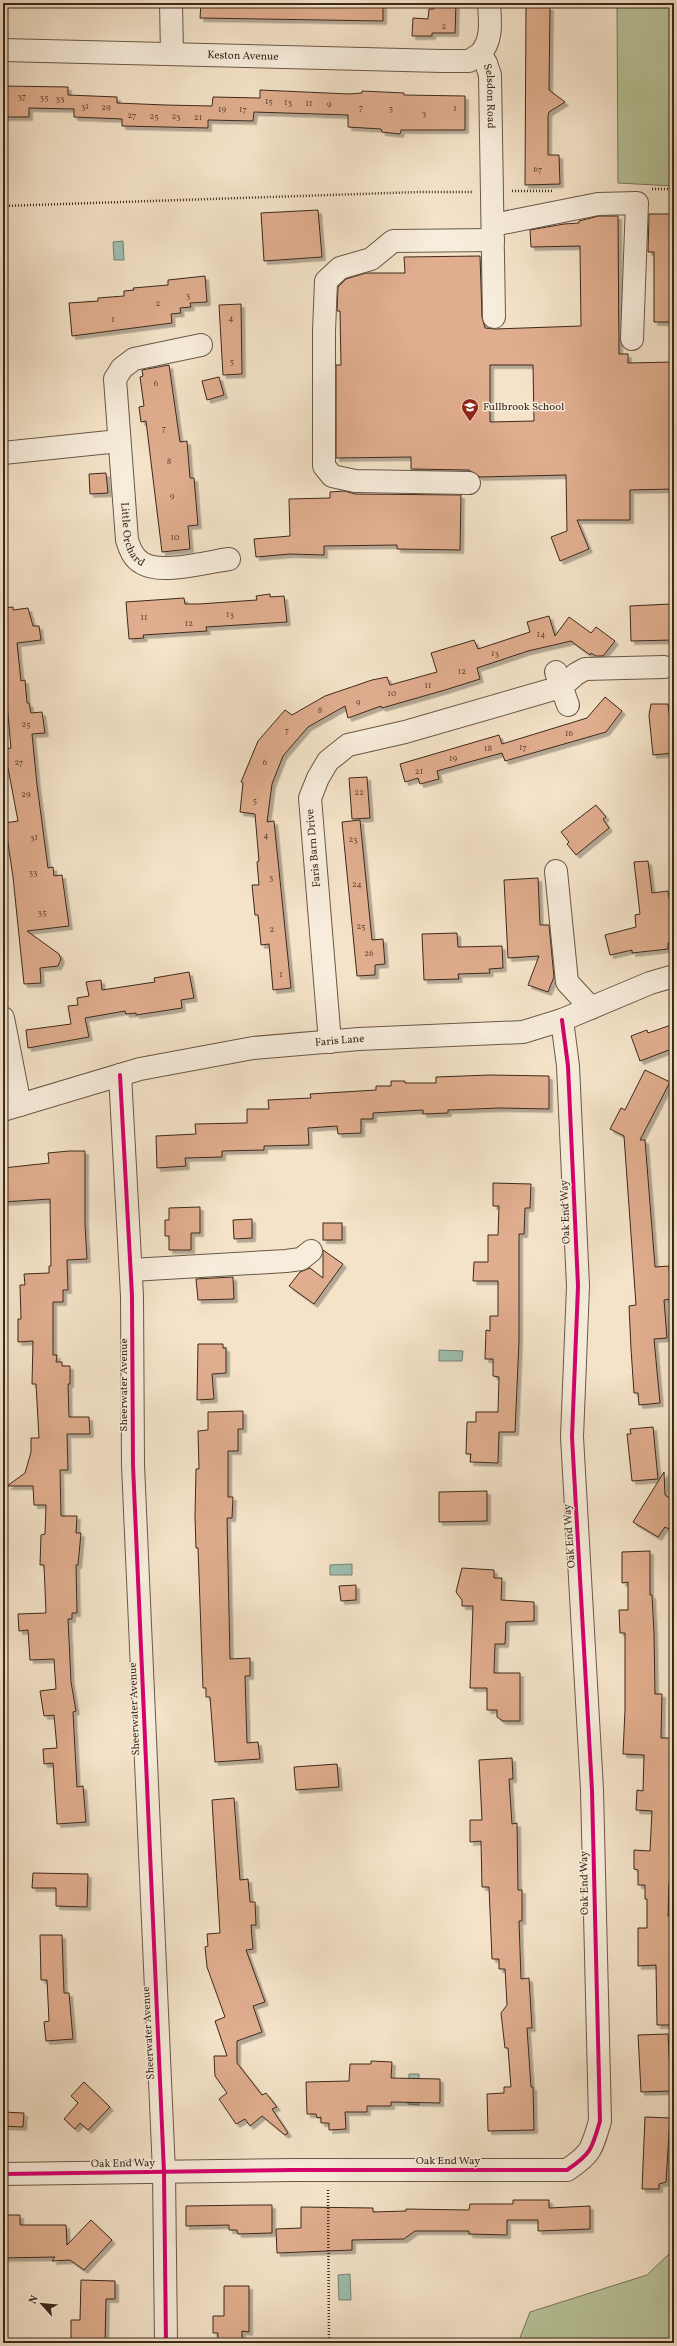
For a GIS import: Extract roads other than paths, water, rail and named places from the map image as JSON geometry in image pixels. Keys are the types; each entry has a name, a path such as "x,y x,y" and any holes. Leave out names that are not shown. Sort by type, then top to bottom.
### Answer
{"street":[{"path":"171,3 172,53"},
{"name":"Selsdon Road","path":"489,3 490,27 486,47 480,54 486,63 490,75 482,193 493,232 494,317"},
{"name":"Keston Avenue","path":"3,50 172,53 442,61 469,61 480,54"},
{"path":"469,483 355,481 332,476 324,466 324,331 326,281 340,268 371,259 393,241 493,232 598,204 637,203 632,338"},
{"name":"Little Orchard","path":"202,345 134,359 122,368 115,378 127,540 132,553 142,563 152,568 229,560"},
{"path":"3,453 119,441"},
{"name":"Faris Barn Drive","path":"330,1042 310,798 318,778 328,761 348,745 405,732 562,688 576,674 585,669 664,667"},
{"path":"556,871 568,982 591,1008"},
{"name":"Faris Lane","path":"11,1107 120,1075 253,1048 330,1042 523,1032 562,1020 650,983 674,976"},
{"path":"3,1018 11,1107"},
{"name":"Oak End Way","path":"3,2174 327,2170 566,2170 585,2158 594,2145 600,2121 592,1790 572,1437 578,1286 568,1066 562,1020"},
{"name":"Sheerwater Avenue","path":"120,1075 131,1270 133,1465 164,2172 166,2343"},
{"path":"131,1270 286,1261 301,1259 311,1251"}],"place":[{"name":"Fullbrook School","path":"470,422"}]}
